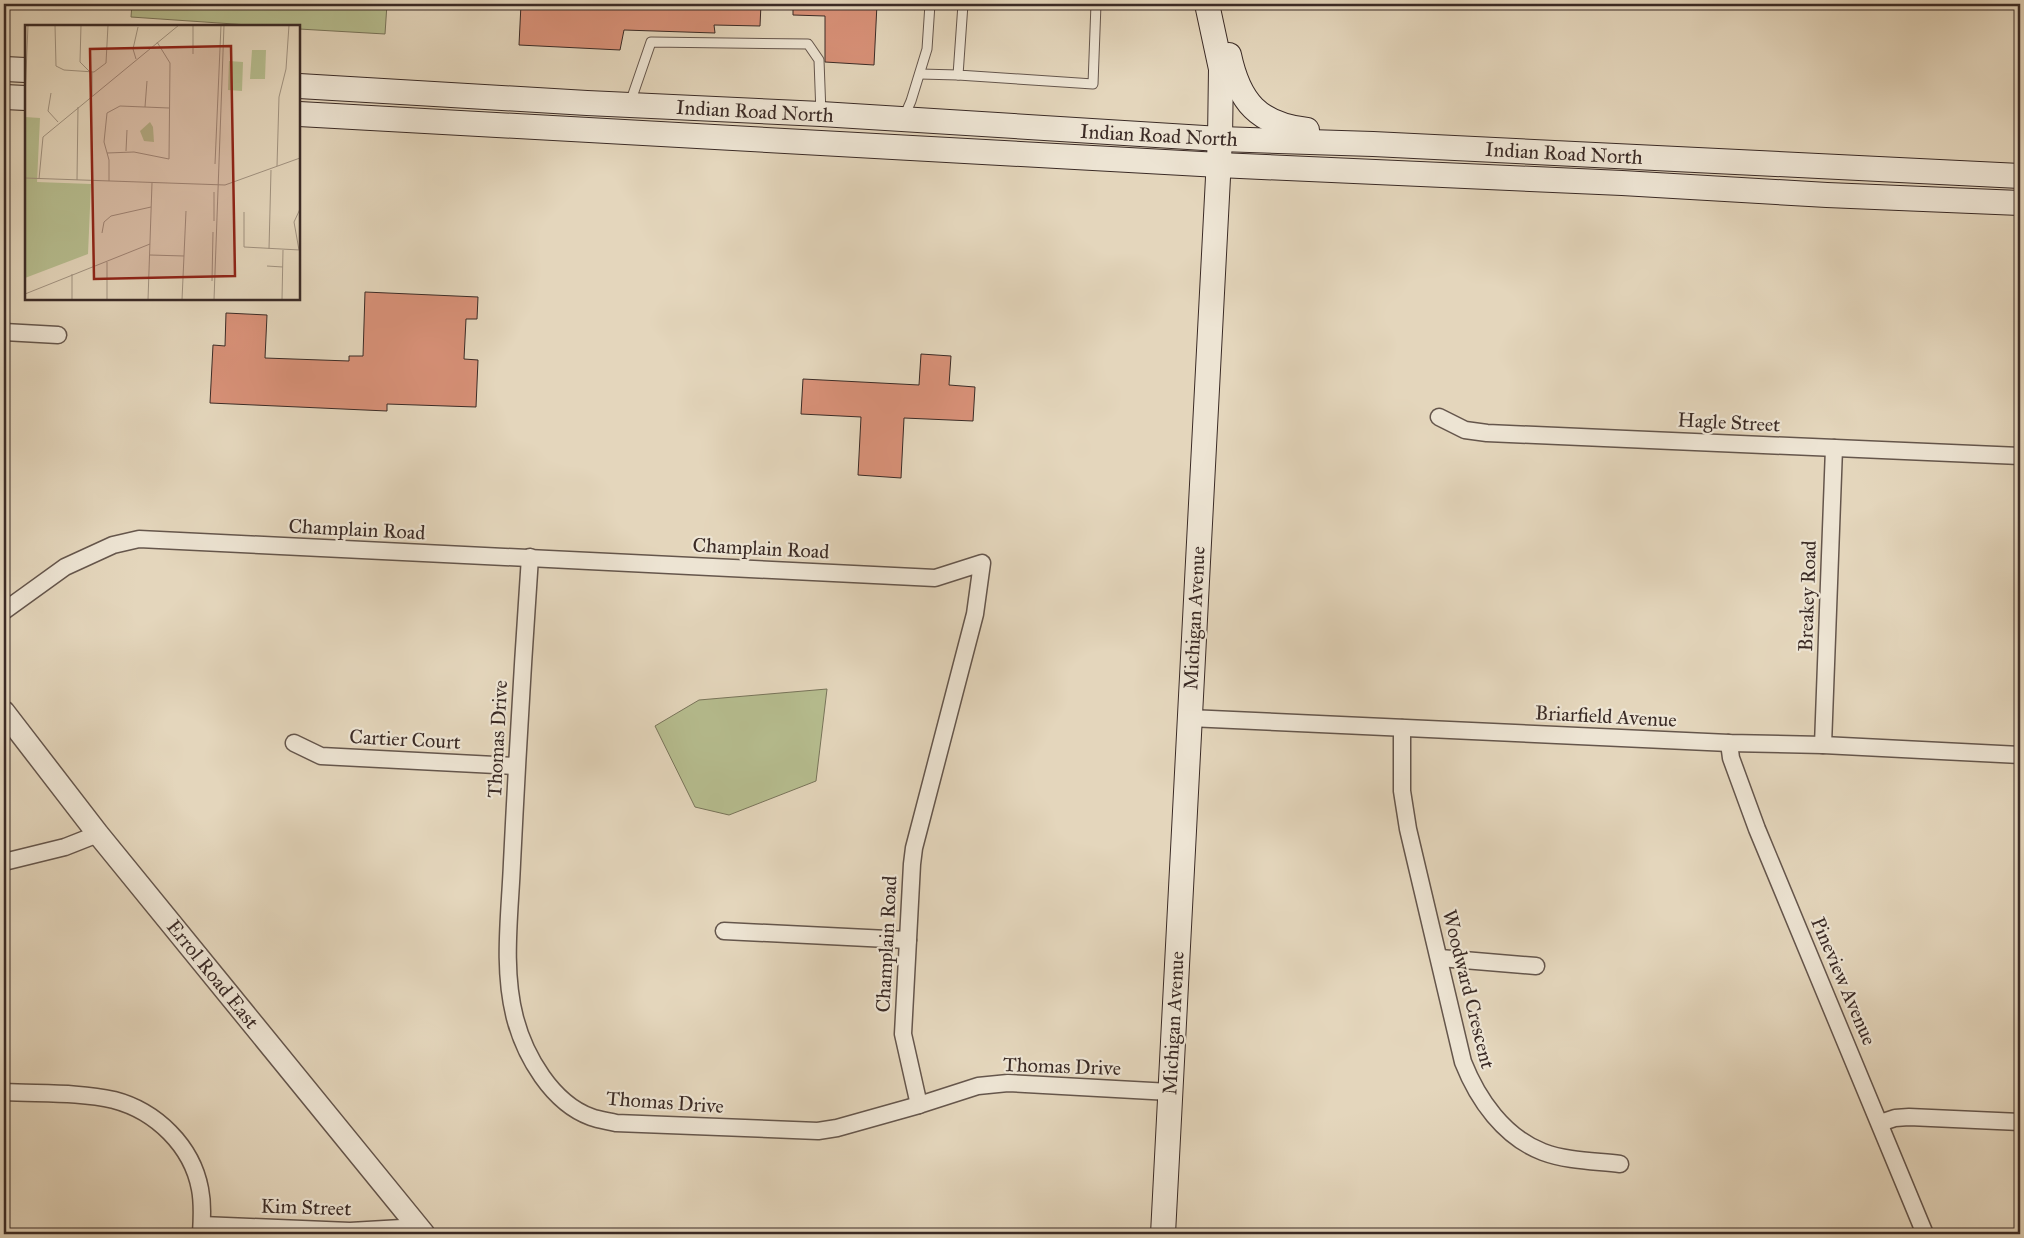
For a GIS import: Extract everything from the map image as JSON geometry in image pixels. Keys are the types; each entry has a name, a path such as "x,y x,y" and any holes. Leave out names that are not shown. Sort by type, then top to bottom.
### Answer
{"main road":[{"name":"Michigan Avenue","path":"1163,1234 1220,139 1221,69 1207,4"},
{"path":"1217,4 1236,80 1248,103 1278,125 1324,132 1372,144"},
{"path":"4,69 25,70"},
{"name":"Indian Road North","path":"300,86 821,114 1220,139 1372,144 2020,176"},
{"path":"4,97 25,98"},
{"name":"Indian Road North","path":"300,114 1218,164 2020,203"}],"street":[{"path":"4,332 58,335"},
{"name":"Hagle Street","path":"1439,417 1465,430 1487,433 2020,456"},
{"name":"Breakey Road","path":"1823,744 1834,448"},
{"name":"Champlain Road","path":"4,611 64,567 113,545 139,539 935,578 982,563 974,614 914,848 910,882 903,1034 919,1105"},
{"name":"Thomas Drive","path":"530,557 516,766 508,980 515,1018 525,1048 547,1082 566,1103 590,1117 616,1123 818,1131 837,1128 919,1105 978,1086 1008,1083 1170,1092"},
{"name":"Errol Road East","path":"4,712 98,834 422,1230"},
{"name":"Briarfield Avenue","path":"1189,718 1729,743 1823,744 2020,754"},
{"name":"Woodward Crescent","path":"1402,728 1402,791 1404,807 1463,1062 1471,1083 1502,1126 1543,1152 1576,1159 1620,1164"},
{"name":"Cartier Court","path":"294,743 321,756 516,766"},
{"name":"Pineview Avenue","path":"1729,743 1731,758 1756,829 1925,1234"},
{"path":"4,862 65,847 98,834"},
{"path":"724,930 908,940"},
{"path":"1440,958 1536,966"},
{"path":"4,1092 90,1096 131,1105 144,1112 171,1134 188,1156 200,1189 202,1206 200,1231"},
{"path":"1880,1123 1895,1118 2020,1122"},
{"name":"Kim Street","path":"200,1231 422,1230"}],"lane":[{"path":"903,119 927,50 930,4"},
{"path":"958,75 963,4"},
{"path":"920,74 1093,84 1096,4"},
{"path":"630,105 651,42 808,44 819,60 821,114"}],"green space":[{"path":"132,4 387,4 385,34 300,29 300,25 248,25 131,17"},
{"path":"827,689 816,781 729,815 695,807 655,726 699,700"}],"building":[{"path":"521,4 761,4 760,26 714,25 715,33 624,30 620,50 519,45"},
{"path":"793,4 877,4 874,65 825,62 825,16 793,15"},
{"path":"365,292 478,297 477,319 466,319 464,359 478,360 476,407 387,404 387,411 210,403 213,345 225,346 226,313 267,315 265,358 349,361 349,356 363,356"},
{"path":"921,354 951,356 949,385 975,387 973,421 904,418 901,478 858,475 861,417 801,414 803,379 919,385"}]}
